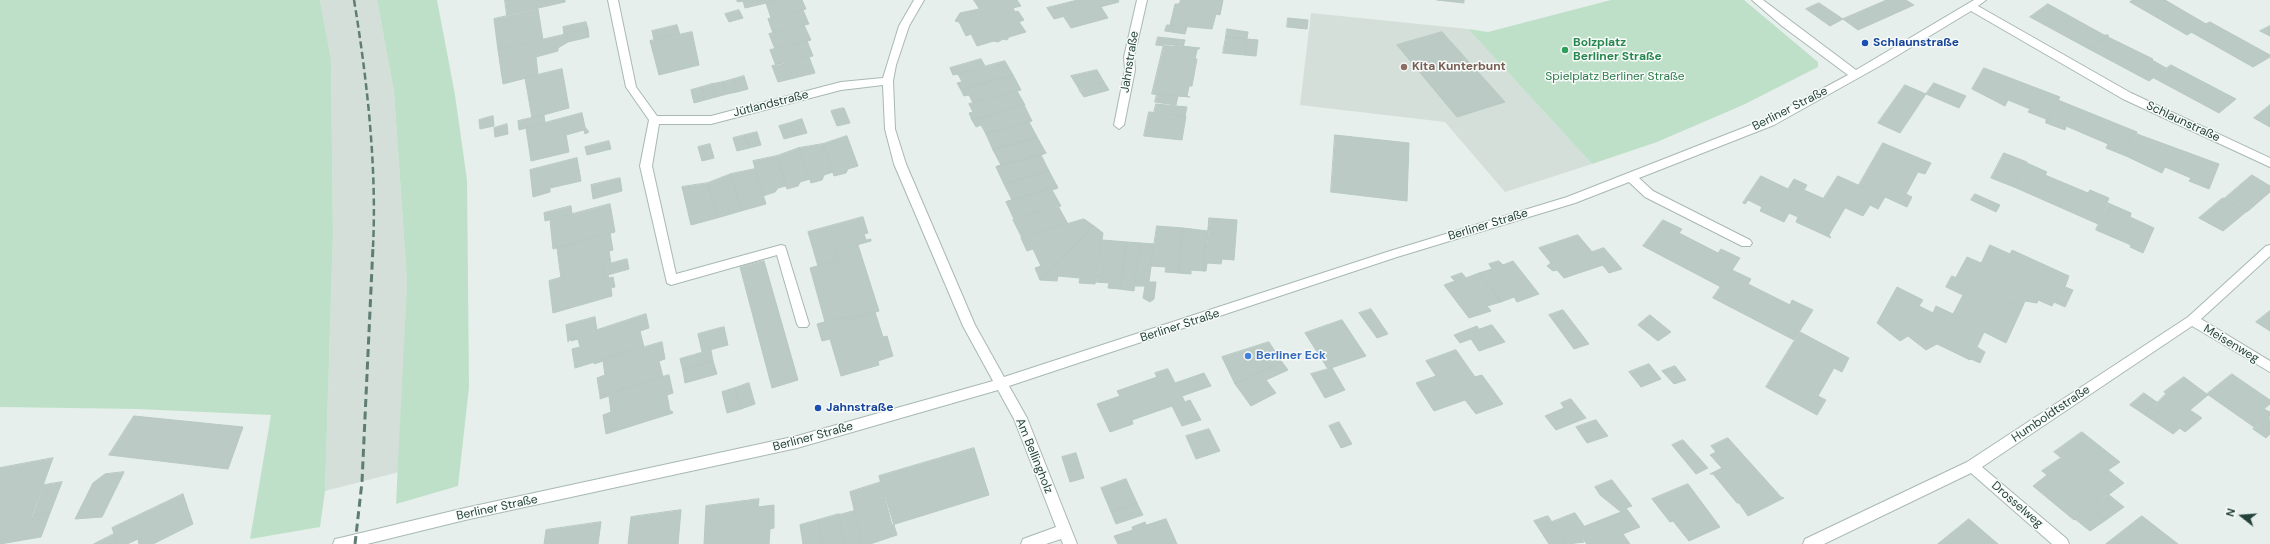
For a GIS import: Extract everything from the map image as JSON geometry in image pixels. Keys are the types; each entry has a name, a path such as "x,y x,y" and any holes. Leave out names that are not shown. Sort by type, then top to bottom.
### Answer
{"street":[{"path":"613,0 631,87 654,120 646,166 671,280 781,248 803,324"},
{"path":"919,0 904,26 896,46 888,81 890,129 900,164 969,326 1000,384"},
{"name":"Jahnstraße","path":"1119,125 1130,70 1129,57 1142,0"},
{"path":"1757,0 1786,24 1855,75"},
{"name":"Berliner Straße","path":"340,544 465,514 797,442 1000,384 1189,324 1394,254 1571,200 1770,122 1855,75 1976,3"},
{"name":"Schlaunstraße","path":"1976,3 2127,96 2270,163"},
{"name":"Jütlandstraße","path":"654,120 711,120 842,86 888,81"},
{"path":"1631,177 1649,194 1746,243"},
{"name":"Humboldtstraße","path":"1810,544 1972,466 2192,320 2270,249"},
{"name":"Meisenweg","path":"2192,320 2270,367"},
{"name":"Am Bellingholz","path":"1000,384 1020,418 1070,544"},
{"name":"Drosselweg","path":"1972,466 2062,544"},
{"path":"1028,544 1064,531"}],"shaded area":[{"path":"320,0 377,0 394,92 407,282 399,472 325,491 333,234 331,59"},
{"name":"Kita Kunterbunt","path":"1311,13 1468,29 1592,164 1505,192 1445,122 1300,105"}],"green space":[{"path":"0,0 320,0 331,59 333,234 325,491 320,527 250,539 271,415 137,409 0,407"},
{"path":"377,0 437,0 455,95 467,180 469,387 458,486 396,504 407,282 394,92"},
{"name":"Spielplatz Berliner Straße","path":"1611,0 1744,0 1818,62 1818,67 1743,105 1657,142 1592,164 1468,29 1488,32"}],"building":[{"path":"505,0 565,0 565,2 507,15"},
{"path":"737,0 779,0 745,8 743,1 738,2"},
{"path":"779,0 802,0 806,9 771,18 766,3"},
{"path":"974,0 1017,0 1021,6 1013,8 1015,12 1018,11 1024,20 1019,22 1026,32 1009,37 1007,40 1003,39 998,42 994,41 977,46 971,34 966,36 959,22 955,21 960,13 979,9"},
{"path":"1078,0 1118,0 1119,2 1054,19 1047,8"},
{"path":"1181,0 1223,0 1220,15 1216,14 1212,29 1170,25 1175,4 1179,4"},
{"path":"1437,0 1464,0 1464,3"},
{"path":"1887,0 1906,0 1914,5 1858,30 1843,19"},
{"path":"2133,0 2165,0 2206,24 2187,35 2130,2"},
{"path":"1819,3 1843,19 1830,26 1806,9"},
{"path":"2048,4 2104,35 2108,35 2089,49 2030,17"},
{"path":"1101,7 1108,18 1071,28 1064,17"},
{"path":"538,9 543,40 498,50 494,19"},
{"path":"739,10 743,18 729,22 725,14"},
{"path":"803,10 809,24 773,33 768,19"},
{"path":"1288,18 1308,20 1307,29 1287,27"},
{"path":"586,22 588,29 564,35 563,27"},
{"path":"2210,22 2270,55 2270,57 2253,67 2191,32"},
{"path":"677,25 680,35 654,40 652,31"},
{"path":"804,25 811,40 775,49 769,34"},
{"path":"1167,25 1187,27 1185,34 1165,31"},
{"path":"2270,26 2270,36 2260,31"},
{"path":"588,29 589,37 568,42 567,34"},
{"path":"1227,29 1248,32 1247,39 1226,37"},
{"path":"692,32 699,65 659,75 650,41"},
{"path":"1442,32 1505,102 1457,117 1397,45"},
{"path":"567,34 568,42 558,48 558,51 536,57 538,75 503,84 498,50"},
{"path":"2108,35 2108,37 2153,59 2152,60 2166,68 2149,81 2089,49"},
{"path":"1158,37 1185,40 1183,47 1156,45"},
{"path":"1226,37 1247,39 1245,55 1223,53"},
{"path":"1247,39 1258,40 1256,56 1245,55"},
{"path":"807,41 813,56 776,66 770,50"},
{"path":"1164,44 1200,48 1197,50 1195,59 1197,59 1192,86 1189,86 1187,96 1190,97 1152,94"},
{"path":"809,57 815,73 778,82 772,66"},
{"path":"981,59 985,66 959,74 953,75 950,68"},
{"path":"1005,61 1013,75 961,90 957,83 962,82 958,74"},
{"path":"2171,65 2236,99 2219,113 2154,78"},
{"path":"1984,68 2060,97 2046,123 2046,119 2028,112 2030,109 2008,100 2005,106 1972,89"},
{"path":"562,69 569,108 532,118 525,78"},
{"path":"1097,70 1104,82 1079,89 1071,76"},
{"path":"1013,75 1021,90 973,103 969,95 964,96 961,90"},
{"path":"744,76 748,89 737,92 734,79"},
{"path":"734,79 737,92 727,94 723,82"},
{"path":"723,82 727,94 716,97 712,84"},
{"path":"1104,82 1109,90 1084,97 1079,90"},
{"path":"1934,83 1966,96 1959,108 1926,94"},
{"path":"712,84 716,97 705,100 702,87"},
{"path":"1905,85 1926,94 1900,133 1878,123"},
{"path":"702,87 705,100 694,103 691,90"},
{"path":"1017,91 1025,105 972,120 969,113 973,112 969,104"},
{"path":"1157,94 1178,96 1176,105 1155,102"},
{"path":"2058,100 2137,132 2126,156 2106,148 2108,144 2066,126 2065,130 2046,123"},
{"path":"1156,104 1187,107 1185,116 1154,113"},
{"path":"1024,105 1032,121 986,134 981,125 976,127 972,120"},
{"path":"2270,105 2270,127 2254,118"},
{"path":"844,108 850,123 837,126 831,111"},
{"path":"1149,112 1186,116 1182,140 1144,136"},
{"path":"582,113 585,127 589,132 585,134 584,130 566,135 569,152 531,161 526,128"},
{"path":"544,115 545,123 519,130 518,121"},
{"path":"493,116 494,126 480,129 479,120"},
{"path":"802,119 807,133 795,136 790,123"},
{"path":"1029,122 1037,137 993,150 986,134"},
{"path":"790,123 795,136 784,139 779,126"},
{"path":"507,124 508,134 495,137 494,128"},
{"path":"757,132 761,145 749,148 745,135"},
{"path":"2137,134 2219,164 2209,189 2189,181 2191,178 2165,167 2162,173 2126,156"},
{"path":"745,135 749,148 737,151 733,138"},
{"path":"1335,135 1409,143 1407,201 1331,192"},
{"path":"847,136 858,166 848,169 846,173 834,176 823,144"},
{"path":"1037,137 1046,153 996,167 1001,165 993,150"},
{"path":"609,141 611,149 587,155 585,147"},
{"path":"1883,143 1931,163 1925,174 1918,172 1906,194 1912,197 1907,207 1859,185"},
{"path":"710,144 714,158 702,161 698,147"},
{"path":"823,144 833,172 824,175 822,180 811,183 799,148"},
{"path":"799,148 810,179 800,182 798,186 787,189 777,156"},
{"path":"1046,153 1041,155 1049,171 1004,184 996,167"},
{"path":"2004,153 2027,162 2014,187 1991,178"},
{"path":"777,156 786,186 778,188 775,192 763,196 753,161"},
{"path":"577,158 581,181 550,188 550,192 533,197 530,170"},
{"path":"2027,163 2047,172 2045,175 2088,193 2090,190 2109,198 2098,224 2014,187"},
{"path":"755,169 766,204 741,211 731,174"},
{"path":"1049,171 1057,186 1006,202 1012,200 1004,184"},
{"path":"731,174 741,211 717,218 708,183"},
{"path":"2252,175 2270,186 2270,192 2247,212 2224,199"},
{"path":"1761,176 1788,189 1794,179 1807,185 1804,190 1845,208 1829,235 1831,238 1796,222 1798,217 1789,213 1784,222 1760,211 1762,207 1748,200 1745,204 1743,203"},
{"path":"1838,176 1885,197 1878,209 1870,205 1863,216 1824,198"},
{"path":"620,178 622,191 593,199 591,185"},
{"path":"708,183 717,218 691,225 682,187"},
{"path":"1057,186 1058,188 1052,190 1061,206 1014,219 1006,202"},
{"path":"1975,194 2000,205 1996,212 1971,200"},
{"path":"2223,198 2246,212 2223,231 2199,218"},
{"path":"2108,203 2131,213 2130,217 2154,228 2143,253 2130,247 2131,245 2096,230"},
{"path":"610,204 615,232 553,249 550,220"},
{"path":"571,206 572,214 545,221 544,213"},
{"path":"1058,206 1068,224 1022,238 1013,220"},
{"path":"863,217 868,233 864,234 866,240 871,239 871,241 835,251 838,260 818,266 808,232"},
{"path":"1210,218 1237,220 1234,260 1222,259 1221,264 1207,263 1206,271 1204,271"},
{"path":"1084,219 1094,226 1040,280 1035,268 1041,266 1033,249 1027,251 1021,238"},
{"path":"1663,220 1682,229 1679,233 1718,253 1721,249 1740,258 1721,287 1643,246"},
{"path":"1094,226 1103,233 1095,284 1079,283 1080,278 1058,276 1057,281 1040,280"},
{"path":"1157,226 1183,228 1178,273 1165,272 1166,267 1151,266"},
{"path":"1183,228 1208,231 1204,271 1191,270 1191,274 1178,273"},
{"path":"610,233 613,250 609,251 611,264 561,278 557,248"},
{"path":"1578,235 1603,265 1564,278 1557,270 1553,271 1547,266 1551,263 1539,248"},
{"path":"1102,240 1127,242 1120,289 1108,288 1109,283 1096,282"},
{"path":"1127,242 1141,243 1134,291 1120,289"},
{"path":"1141,243 1154,244 1149,282 1156,282 1154,299 1150,302 1143,298 1145,286 1135,286"},
{"path":"858,245 879,311 847,320 846,316 825,322 810,268 838,260 835,251"},
{"path":"1990,245 2010,254 2012,250 2069,276 2065,287 2073,290 2065,307 2054,302 2052,306 2038,300 2037,303 2025,301 2022,308 1956,277 1967,257 1981,263"},
{"path":"1604,248 1622,269 1609,273 1592,252"},
{"path":"627,259 629,269 604,276 602,266"},
{"path":"764,261 798,380 772,388 740,267"},
{"path":"1499,261 1503,265 1513,261 1539,294 1517,302 1514,297 1501,302 1479,273 1492,269 1489,264"},
{"path":"602,266 604,276 608,275 609,278 613,277 615,287 611,288 612,296 553,313 549,281"},
{"path":"1732,270 1751,279 1748,284 1790,305 1792,300 1813,310 1794,340 1713,298"},
{"path":"1462,273 1466,278 1479,273 1501,302 1487,306 1491,311 1469,318 1444,285 1455,281 1451,277"},
{"path":"1952,276 2022,308 2006,343 1984,332 1977,347 1985,352 1980,363 1971,359 1970,360 1937,344 1926,350 1908,336 1900,341 1877,323 1897,287 1923,300 1919,306 1933,313 1936,306 1953,314 1963,295 1946,287"},
{"path":"1371,309 1388,334 1377,338 1359,313"},
{"path":"1563,310 1589,344 1574,349 1549,315"},
{"path":"2270,311 2270,331 2256,322"},
{"path":"875,312 883,337 887,336 893,356 878,361 879,365 841,376 830,339 822,341 817,324 846,316 847,320"},
{"path":"646,314 649,328 640,331 644,347 575,368 572,349 580,347 578,339 571,341 570,339"},
{"path":"1650,315 1671,332 1658,341 1638,325"},
{"path":"595,317 597,331 570,339 568,342 566,325"},
{"path":"1342,320 1366,356 1328,369 1305,333"},
{"path":"1492,325 1505,342 1479,351 1471,339 1460,343 1454,335 1477,326 1479,329"},
{"path":"724,327 728,345 702,352 698,334"},
{"path":"1800,332 1849,358 1842,372 1834,368 1818,396 1826,400 1817,415 1766,387"},
{"path":"662,342 665,359 659,361 663,377 600,396 597,378 605,375 603,361 594,364 594,362"},
{"path":"1269,342 1282,362 1235,384 1222,357"},
{"path":"711,350 713,361 683,371 680,359"},
{"path":"1456,350 1475,377 1482,375 1503,404 1476,414 1465,400 1434,411 1416,383 1436,376 1426,361"},
{"path":"713,361 717,374 685,383 683,371"},
{"path":"1282,362 1288,370 1266,380 1276,393 1251,406 1235,384"},
{"path":"1649,364 1661,379 1641,387 1629,372"},
{"path":"1675,366 1686,380 1674,384 1662,371"},
{"path":"1332,368 1345,390 1325,398 1311,374"},
{"path":"1168,369 1175,383 1204,373 1211,386 1182,396 1185,402 1190,400 1201,420 1182,426 1172,406 1132,420 1133,424 1110,432 1097,404 1120,396 1117,391 1157,377 1155,373"},
{"path":"2232,374 2270,400 2270,404 2264,409 2270,412 2270,415 2254,427 2207,394"},
{"path":"669,375 673,393 667,395 670,411 673,413 606,434 603,415 611,412 609,396 600,399 600,396"},
{"path":"2184,377 2208,395 2190,410 2164,392"},
{"path":"749,383 755,404 741,409 735,388"},
{"path":"735,388 741,409 727,413 722,392"},
{"path":"2144,393 2158,403 2145,415 2130,405"},
{"path":"2166,394 2202,418 2185,432 2152,408"},
{"path":"1571,399 1586,418 1556,430 1545,416 1564,408 1561,403"},
{"path":"2152,408 2180,428 2173,434 2145,415"},
{"path":"134,416 243,427 228,469 109,455"},
{"path":"2269,416 2270,434 2266,438 2253,429"},
{"path":"1596,420 1608,436 1587,443 1576,427"},
{"path":"1339,422 1352,444 1341,448 1329,426"},
{"path":"1209,429 1220,451 1196,459 1186,436"},
{"path":"2082,432 2120,462 2108,470 2124,483 2108,495 2054,452"},
{"path":"1728,438 1781,497 1784,498 1748,516 1739,503 1737,503 1713,474 1710,474 1722,468 1710,455 1716,452 1711,446"},
{"path":"1683,440 1708,468 1696,474 1672,445"},
{"path":"974,448 989,495 892,525 879,476"},
{"path":"1076,453 1084,478 1070,482 1062,457"},
{"path":"53,458 23,540 0,544 0,468"},
{"path":"2061,458 2108,495 2074,520 2033,486 2047,475 2042,471"},
{"path":"124,472 102,517 75,519 93,483 105,474"},
{"path":"1126,479 1137,503 1111,512 1101,488"},
{"path":"1612,480 1632,506 1626,508 1640,527 1623,534 1630,544 1587,544 1575,530 1621,512 1600,495 1595,487"},
{"path":"62,482 50,513 33,516 44,485"},
{"path":"881,482 897,535 870,544 862,544 850,492"},
{"path":"1688,484 1720,527 1689,541 1673,521 1670,522 1652,499"},
{"path":"183,494 193,524 153,544 139,544 138,539 127,544 118,544 112,528"},
{"path":"2108,494 2124,507 2106,520 2091,508"},
{"path":"759,499 758,507 774,505 774,528 770,529 769,544 704,544 706,506"},
{"path":"1137,503 1143,515 1116,524 1111,512"},
{"path":"2091,508 2106,520 2090,531 2075,519"},
{"path":"681,510 678,544 628,544 631,517"},
{"path":"854,511 862,544 845,544 839,515"},
{"path":"50,513 41,537 23,540 33,516"},
{"path":"1575,513 1584,526 1575,530 1584,542 1567,544 1552,522"},
{"path":"839,514 845,544 823,544 818,520"},
{"path":"1548,516 1567,544 1549,544 1534,521"},
{"path":"2142,516 2178,544 2106,544"},
{"path":"1166,519 1177,544 1118,544 1114,536 1133,530 1132,527 1145,522 1146,525"},
{"path":"1969,519 1998,544 1938,544"},
{"path":"818,520 823,544 803,544 800,525"},
{"path":"601,522 598,544 544,544 546,530"},
{"path":"114,534 118,544 94,544"}],"railway":[{"path":"354,0 370,123 374,186 373,247"},
{"path":"355,544 362,482 373,246"}],"place":[{"name":"Schlaunstraße","path":"1865,43"},
{"name":"Bolzplatz Berliner Straße","path":"1565,50"},
{"name":"Kita Kunterbunt","path":"1404,67"},
{"name":"Berliner Eck","path":"1248,356"},
{"name":"Jahnstraße","path":"818,408"}]}
